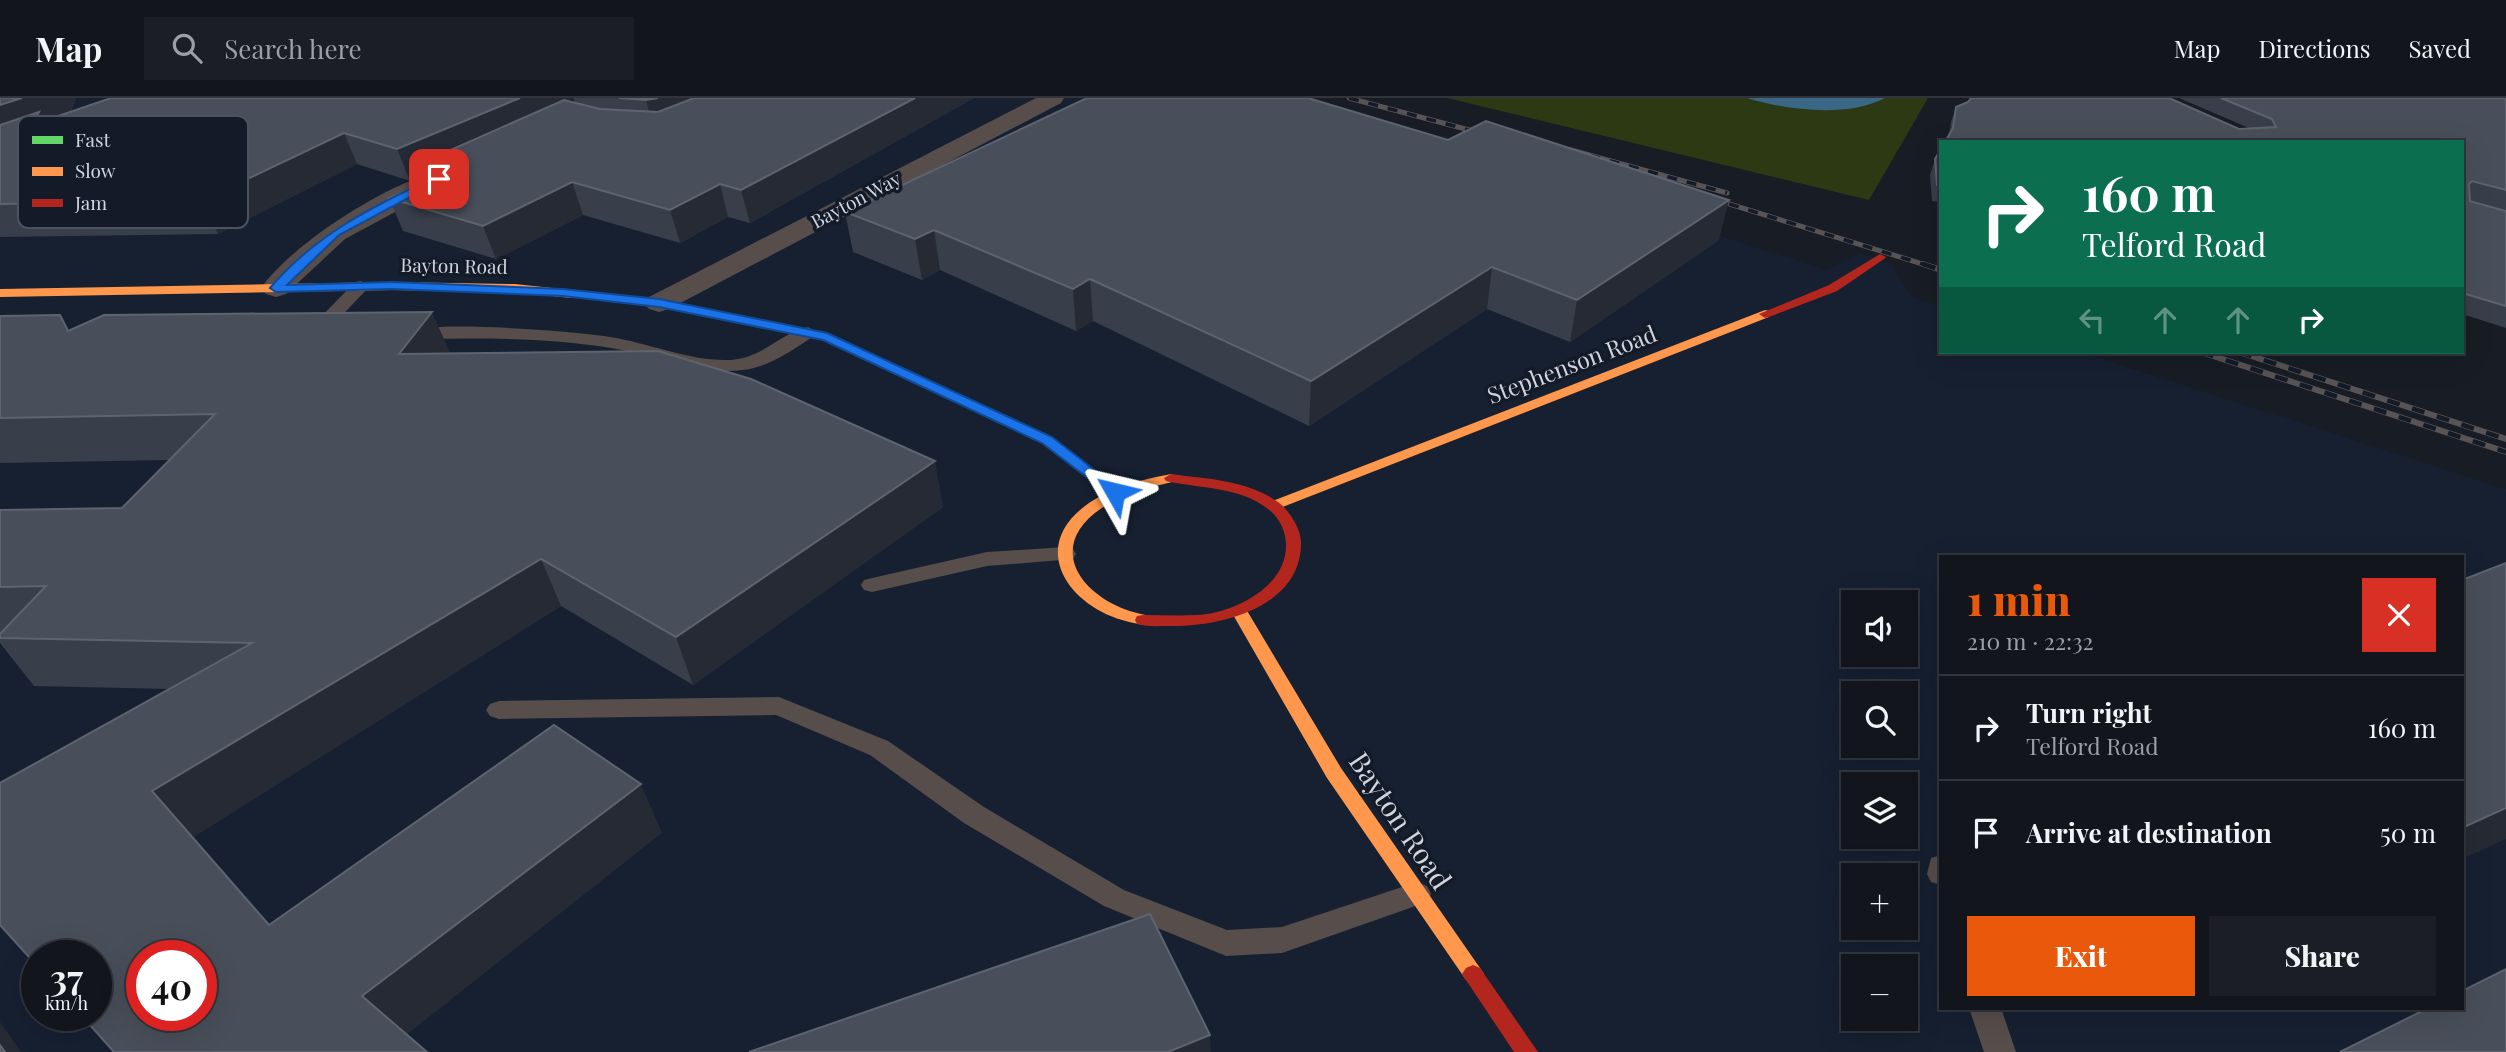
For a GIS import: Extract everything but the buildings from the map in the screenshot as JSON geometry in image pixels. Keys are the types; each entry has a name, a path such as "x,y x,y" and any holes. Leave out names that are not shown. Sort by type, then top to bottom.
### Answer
{"street":[{"name":"Bayton Way","path":"659,303 1054,98"},
{"path":"276,288 335,233 376,209 460,169"},
{"name":"Stephenson Road","path":"1275,505 1833,288 1881,257"},
{"name":"Bayton Road","path":"0,293 361,286 515,288 659,303 827,337 1047,440 1115,492"},
{"path":"1171,478 1229,482 1254,491 1275,505 1296,531 1297,561 1277,591 1240,613 1187,623 1160,623 1122,615 1091,599 1072,578 1065,554 1072,530 1080,519 1089,509 1115,492 1142,483 1171,478"},
{"name":"Bayton Road","path":"1240,613 1334,773 1527,1052"}],"lane":[{"path":"345,336 323,336 317,331 361,286"},
{"path":"396,335 520,334 598,341 714,365 741,365 762,360 808,332"},
{"path":"872,585 987,559 1065,554"},
{"path":"499,710 779,706 879,748 974,815 1114,898 1226,943 1282,940 1417,894"},
{"path":"1987,1010 2000,1052"}],"shaded area":[{"path":"0,98 1268,98 1482,158 1826,270 1859,253 1891,264 1912,297 1939,305 1939,354 2087,354 2506,489 2506,1052 0,1052"}],"green space":[{"path":"1447,98 1928,98 1869,200"}],"water":[{"path":"1747,98 1885,98 1853,108 1816,110 1780,106"}],"railway":[{"path":"1349,98 1488,135"},
{"path":"1571,150 1727,193"},
{"path":"1710,198 1929,266"},
{"path":"1923,264 1929,266"},
{"path":"1929,266 1939,269"},
{"path":"2207,354 2506,452"},
{"path":"2245,354 2506,439"}],"traffic: fast":[{"path":"1004,420 1047,440 1115,492"}],"traffic: slow":[{"path":"0,293 392,286 515,288 571,294"},
{"path":"1275,505 1765,314"},
{"path":"1143,620 1108,608 1077,585 1068,570 1064,554 1067,537 1079,519 1099,503 1134,487 1171,478"},
{"path":"1240,613 1334,773 1473,974"}],"traffic: jam":[{"path":"1765,314 1833,288 1880,257"},
{"path":"571,294 659,303 827,337 1004,420"},
{"path":"1143,620 1199,621 1244,608 1276,587 1294,560 1293,532 1274,506 1234,487 1171,478"},
{"path":"1473,974 1527,1052"}],"route":[{"path":"439,179 376,209 335,233 276,288 392,286 515,288 563,292 659,303 827,337 917,382 1047,440 1115,492"}]}
